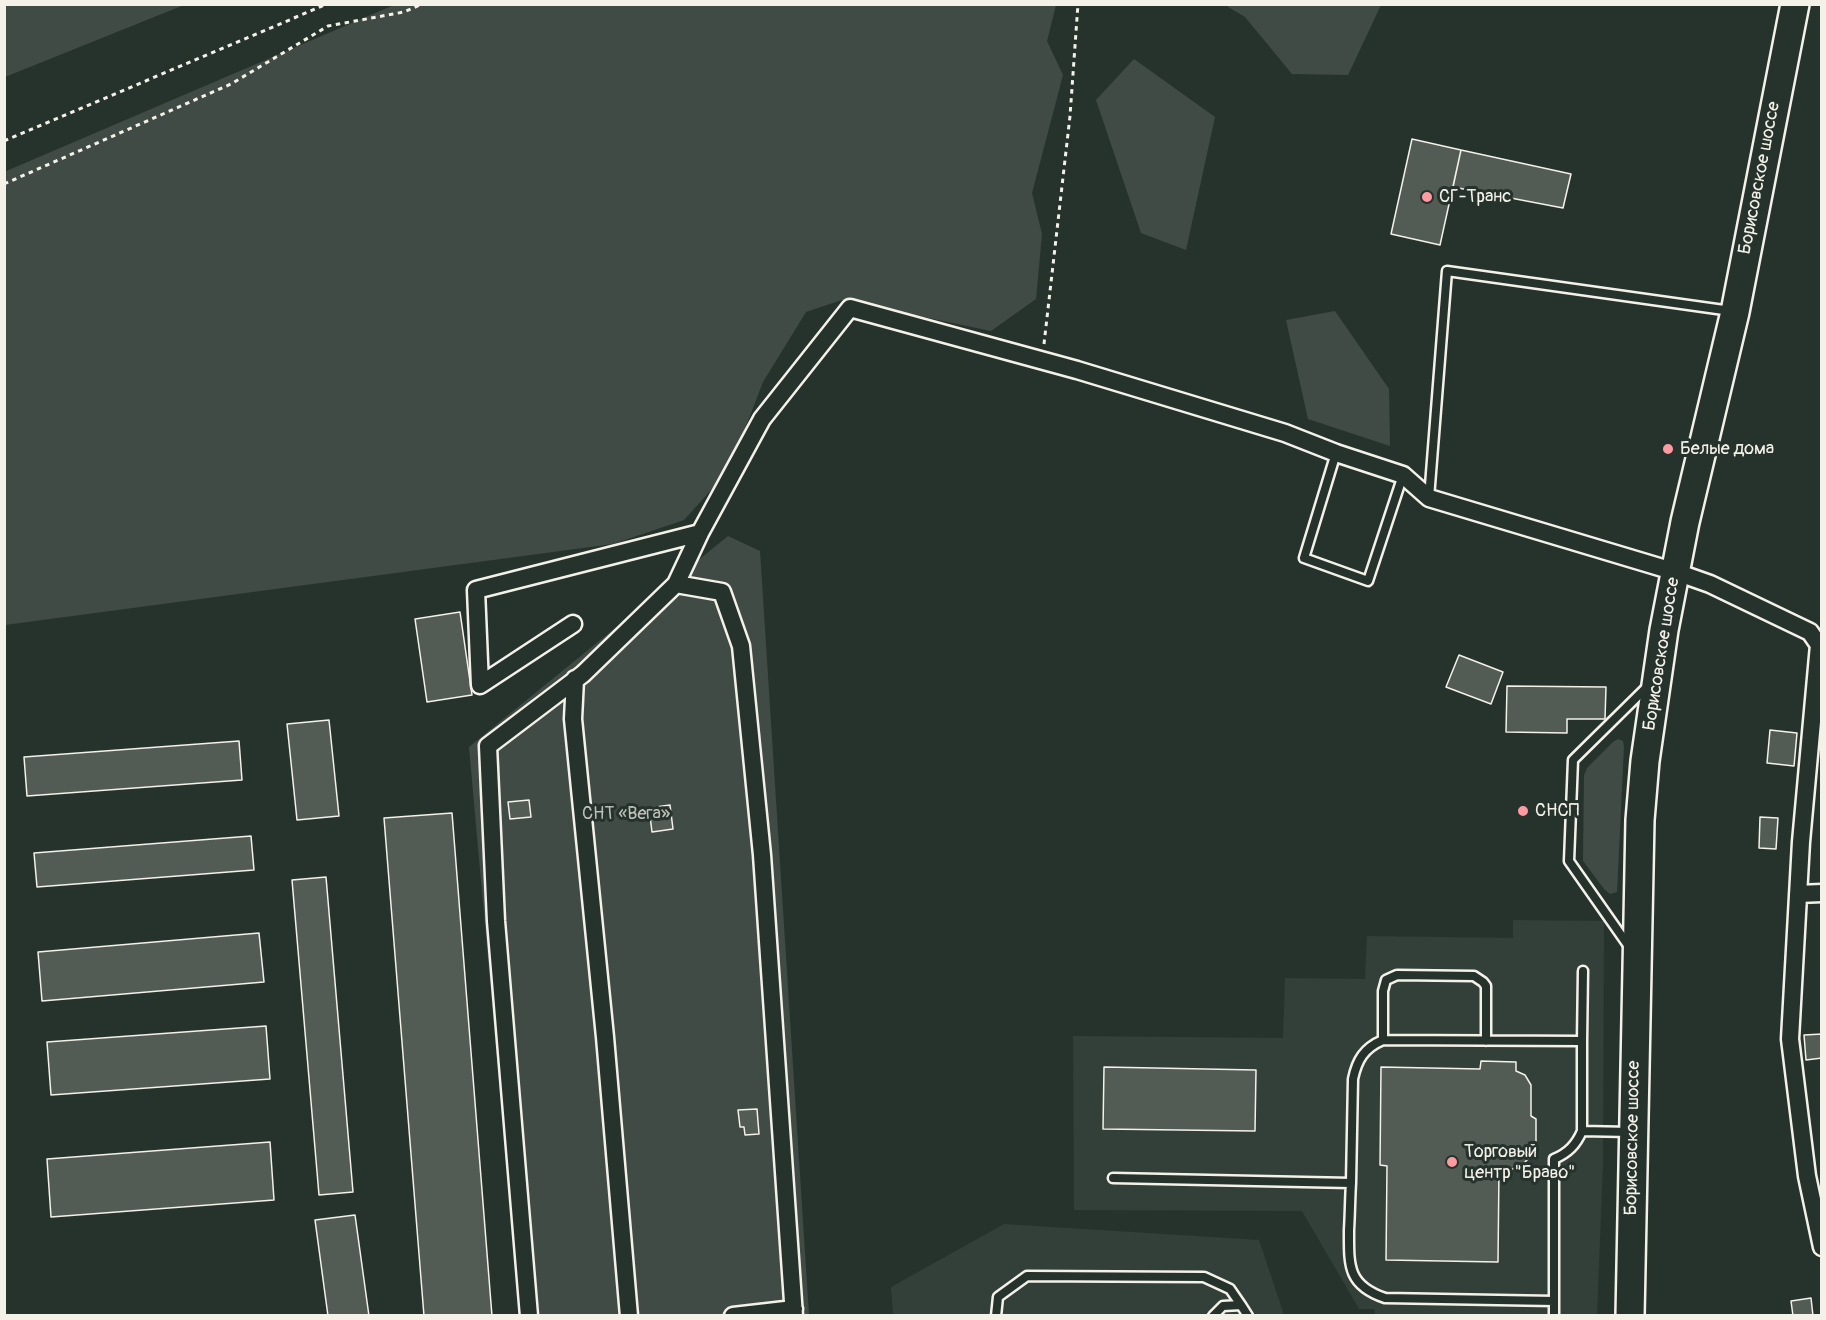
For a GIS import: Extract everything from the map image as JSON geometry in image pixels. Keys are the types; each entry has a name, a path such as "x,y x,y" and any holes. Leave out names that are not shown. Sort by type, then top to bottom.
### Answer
{"main road":[{"name":"Борисовское шоссе","path":"1630,1316 1640,820 1645,761 1656,679 1685,522 1735,312 1795,4"}],"street":[{"path":"529,1316 496,921 488,746 575,679 676,584 700,533 762,419 850,308 1042,361 1285,433 1403,475 1429,498 1676,572 1710,584 1816,633 1819,645 1798,894 1790,1039 1807,1176 1821,1247"},
{"path":"573,624 480,685 476,590 700,533"},
{"path":"676,584 722,592 741,646 762,855 794,1312 733,1316"},
{"path":"575,679 573,719 629,1316"},
{"path":"1798,894 1821,893"}],"lane":[{"path":"1429,498 1447,271 1735,312"},
{"path":"1336,453 1304,558 1368,581 1403,475"},
{"path":"1637,958 1569,861 1573,760 1656,679"},
{"path":"1554,1316 1554,1159 1571,1150 1582,1131 1582,971"},
{"path":"1383,1040 1383,991 1386,980 1396,975 1474,976 1483,981 1486,992 1486,1041"},
{"path":"1554,1301 1385,1298 1363,1287 1354,1276 1348,1263 1353,1079 1357,1063 1364,1052 1383,1040 1582,1041"},
{"path":"1582,1131 1633,1132"},
{"path":"1113,1178 1351,1183"},
{"path":"996,1316 998,1297 1028,1276 1204,1277 1230,1289 1248,1316"},
{"path":"1213,1316 1223,1306 1241,1305"}],"path":[{"path":"4,141 327,4"},
{"path":"4,184 231,84 328,26 404,12 422,4"},
{"path":"1042,361 1070,116 1078,4"}],"shaded area":[{"path":"1513,920 1604,921 1603,1164 1597,1315 1375,1315 1374,1309 1359,1309 1302,1211 1074,1210 1073,1036 1283,1038 1285,978 1365,979 1367,936 1513,938"},
{"path":"1004,1224 1259,1240 1284,1315 893,1315 891,1287"}],"green space":[{"path":"5,4 184,4 184,5 5,77"},
{"path":"394,5 1056,5 1047,41 1063,75 1032,193 1042,234 1036,299 991,331 842,300 806,312 763,382 729,470 684,520 613,544 5,625 4,172"},
{"path":"1225,5 1381,5 1348,75 1292,74 1245,17"},
{"path":"1134,59 1215,117 1186,250 1141,233 1096,100"},
{"path":"1335,311 1389,389 1390,446 1308,419 1286,320"},
{"name":"СНТ «Вега»","path":"728,536 760,551 809,1315 520,1315 469,747"},
{"path":"1618,739 1623,741 1624,747 1617,892 1610,894 1583,861 1584,775 1587,768"}],"building":[{"path":"1412,139 1461,150 1440,245 1391,234"},
{"path":"1461,150 1571,174 1563,208 1453,187"},
{"path":"460,612 472,695 427,702 415,619"},
{"path":"1459,655 1503,672 1491,704 1446,687"},
{"path":"1507,686 1606,687 1605,719 1567,719 1567,733 1506,732"},
{"path":"329,720 339,816 297,820 287,724"},
{"path":"1770,730 1797,733 1794,766 1767,763"},
{"path":"239,741 242,780 27,796 24,757"},
{"path":"529,800 531,817 510,819 508,802"},
{"path":"670,805 673,829 652,832 649,808"},
{"path":"452,813 492,1316 424,1316 384,818"},
{"path":"1760,817 1778,818 1776,849 1759,848"},
{"path":"251,836 254,870 37,887 34,853"},
{"path":"326,877 353,1192 319,1195 292,880"},
{"path":"259,933 264,982 42,1001 38,952"},
{"path":"266,1026 270,1079 51,1095 47,1042"},
{"path":"1822,1034 1822,1058 1806,1060 1804,1035"},
{"name":"Торговый центр \"Браво\"","path":"1481,1061 1516,1062 1516,1071 1525,1075 1531,1085 1531,1116 1536,1119 1536,1146 1530,1146 1528,1159 1513,1169 1499,1169 1498,1262 1386,1260 1387,1166 1380,1165 1381,1067 1480,1069"},
{"path":"1104,1067 1256,1070 1255,1131 1103,1129"},
{"path":"757,1109 759,1134 745,1135 744,1127 740,1127 738,1110"},
{"path":"270,1142 274,1200 51,1217 47,1159"},
{"path":"355,1215 369,1316 328,1316 315,1220"},
{"path":"1811,1298 1813,1316 1793,1316 1791,1301"}],"place":[{"name":"СГ-Транс","path":"1427,197"},
{"name":"Белые дома","path":"1668,449"},
{"name":"СНСП","path":"1523,811"},
{"name":"Торговый центр \"Браво\"","path":"1452,1162"}]}
